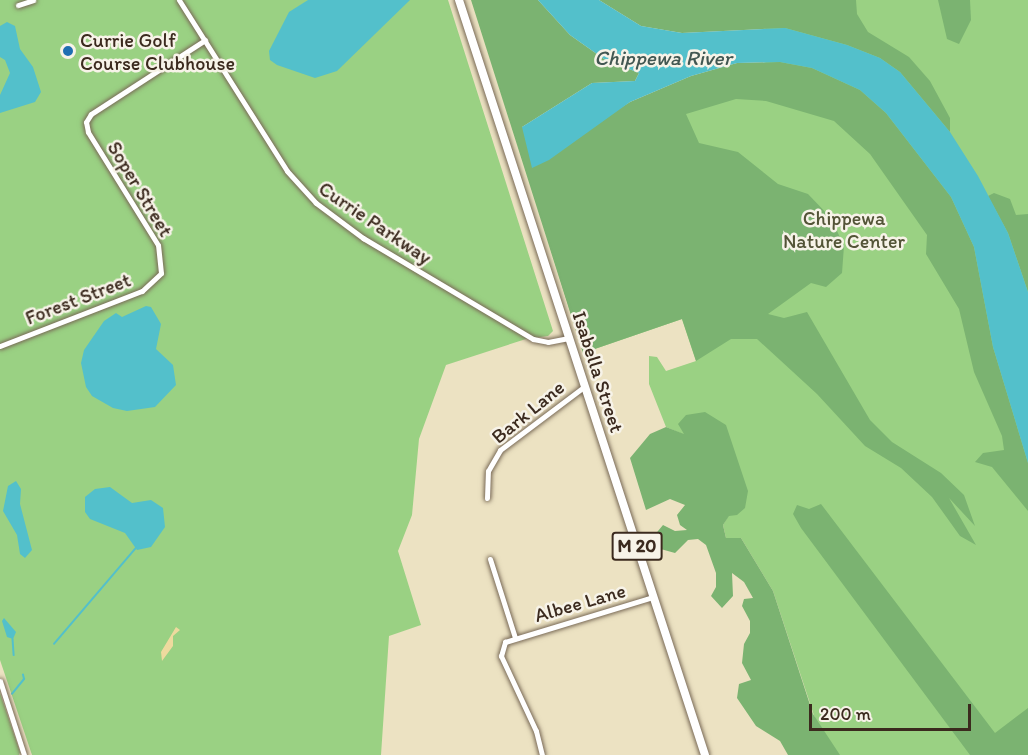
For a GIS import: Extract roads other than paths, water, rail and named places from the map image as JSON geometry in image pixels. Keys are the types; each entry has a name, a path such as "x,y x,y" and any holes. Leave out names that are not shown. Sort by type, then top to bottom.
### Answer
{"highway":[{"name":"Isabella Street","path":"459,0 705,755"}],"street":[{"path":"18,5 33,0"},
{"name":"Currie Parkway","path":"179,0 287,171 316,203 363,237 533,339 549,342 569,338"},
{"name":"Soper Street","path":"161,273 158,245 88,132 86,122 91,114 205,40"},
{"name":"Forest Street","path":"0,346 142,291 161,273"},
{"name":"Bark Lane","path":"487,498 488,471 500,450 585,386"},
{"path":"490,559 514,638 505,642 501,657 536,731 542,755"},
{"name":"Albee Lane","path":"514,638 653,597"},
{"path":"0,681 24,755"}],"water":[{"path":"308,0 410,0 337,71 315,78 277,65 270,60 269,51 289,12"},
{"name":"Chippewa River","path":"538,0 599,0 641,26 682,33 785,28 847,45 880,58 900,72 950,132 978,176 1008,233 1028,292 1028,463 993,347 974,247 951,197 886,113 860,90 812,68 780,62 737,63 691,76 630,102 549,160 532,168 522,127 592,83 635,81 639,73 604,59 570,35"},
{"path":"7,22 15,26 20,49 33,67 41,92 35,102 0,113 0,95 10,73 5,60 0,57 0,26"},
{"path":"146,306 151,307 161,324 156,349 173,365 176,385 155,407 127,411 113,408 92,396 86,387 81,363 84,350 104,321 116,313 122,317"},
{"path":"16,481 21,489 20,504 32,550 25,558 20,554 17,535 3,511 8,486"},
{"path":"110,487 132,503 151,500 163,508 165,527 151,547 137,550 125,533 90,519 85,512 85,497 95,489"},
{"path":"4,618 16,632 13,639 7,637 2,621"}],"waterway":[{"path":"54,644 136,548"},
{"path":"13,639 14,655"},
{"path":"12,694 24,679 23,675"}],"place":[{"name":"Currie Golf Course Clubhouse","path":"68,51"}],"park label":[{"name":"Chippewa Nature Center","path":"844,230"}]}
